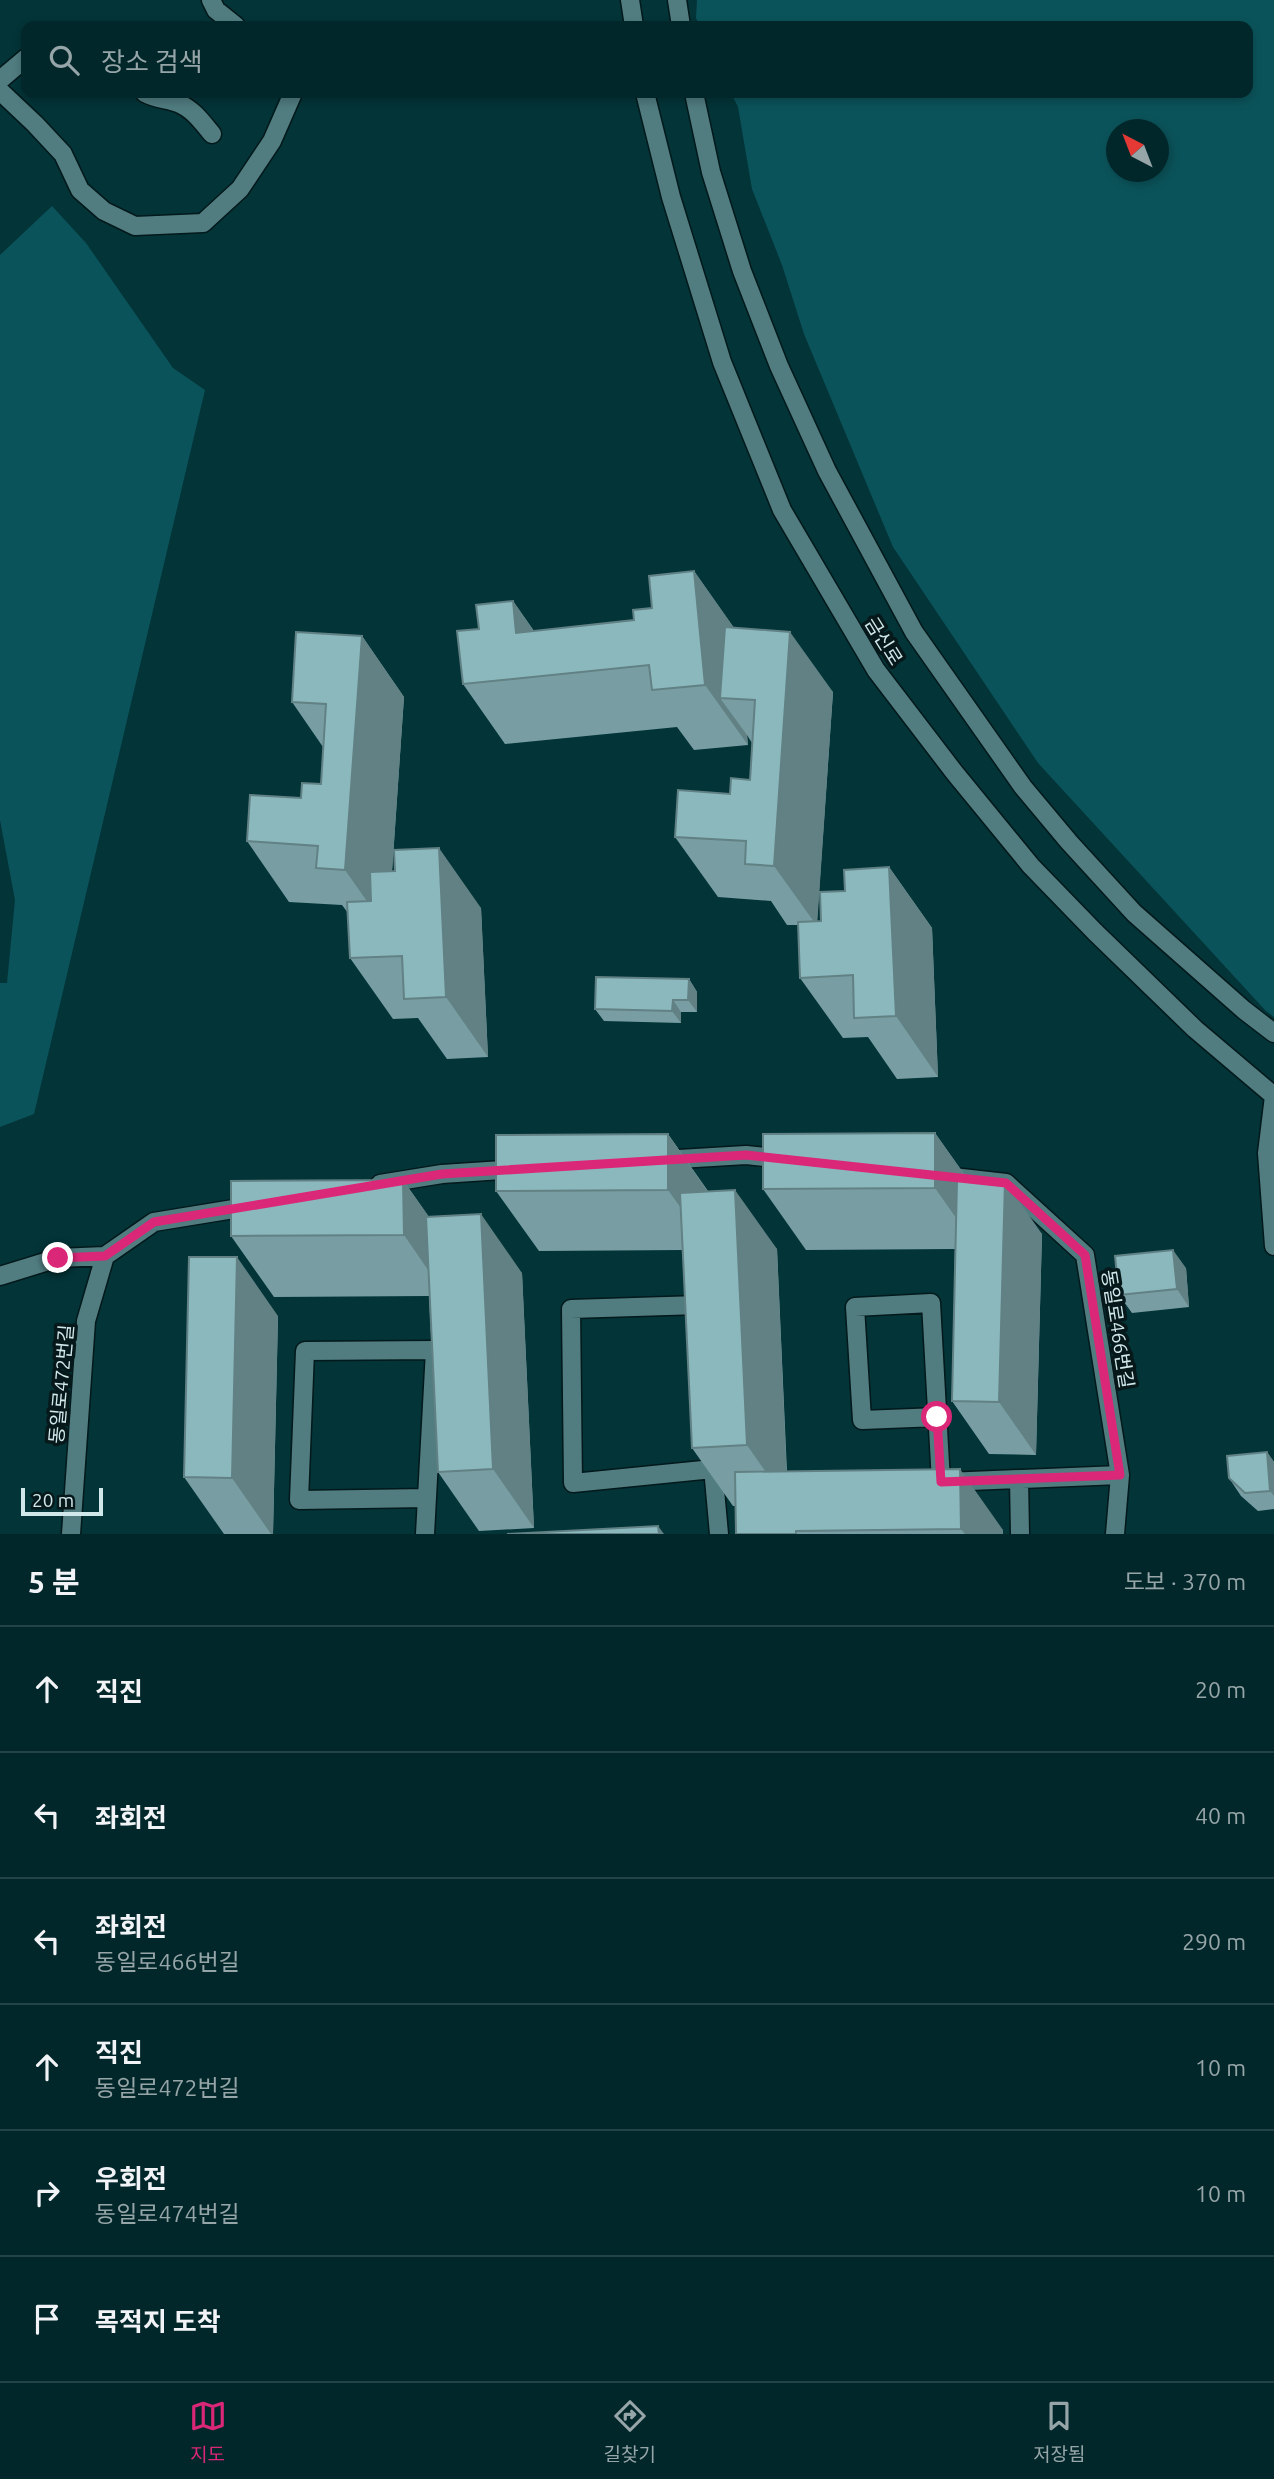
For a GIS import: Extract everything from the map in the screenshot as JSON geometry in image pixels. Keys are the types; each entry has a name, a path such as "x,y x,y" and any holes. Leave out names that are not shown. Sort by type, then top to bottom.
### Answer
{"street":[{"path":"211,0 216,9 230,21"},
{"path":"630,0 633,21"},
{"path":"677,0 680,21"},
{"path":"0,80 21,62"},
{"path":"0,91 63,154 80,190 104,211 135,226 203,223 240,189 272,141 291,98"},
{"path":"154,98 179,103 197,115 212,134"},
{"name":"금신로","path":"646,98 671,197 722,362 782,510 876,670 1031,866 1195,1029 1274,1096"},
{"name":"금신로","path":"695,98 711,172 742,271 779,366 827,471 914,632 1023,788 1069,842 1134,913 1274,1033"},
{"path":"1274,1096 1266,1153 1274,1246"},
{"path":"649,1161 746,1155 801,1161"},
{"path":"359,1188 442,1174 538,1168"},
{"name":"동일로466번길","path":"924,1174 1006,1183 1085,1255 1120,1475 1115,1534"},
{"path":"0,1276 58,1258 105,1256 154,1222 264,1204"},
{"name":"동일로472번길","path":"71,1534 86,1321 105,1256"},
{"path":"937,1417 862,1420 855,1307 931,1303 937,1417 935,1482 1120,1475"},
{"path":"701,1333 699,1305 571,1309 573,1483 713,1469"},
{"path":"425,1534 427,1498 435,1350 305,1351 299,1500 427,1498"},
{"path":"711,1442 719,1534"},
{"path":"1019,1479 1020,1534"}],"shaded area":[{"path":"697,0 1274,0 1274,1017 1038,763 893,547 804,334 782,265 752,189 738,107 734,98 1253,98 1253,21 698,21 696,18"},
{"path":"52,206 86,243 173,368 205,390 34,1114 0,1127 0,983 7,983 15,900 0,820 0,255"}],"building":[{"path":"694,571 705,685 652,690 649,665 463,684 457,631 479,629 476,605 513,601 516,633 634,620 633,610 652,608 649,576"},
{"path":"725,627 790,632 774,866 745,864 746,841 675,837 678,790 730,794 731,778 750,780 755,700 720,698"},
{"path":"296,632 362,636 345,870 316,868 318,846 247,841 250,795 301,798 302,783 321,784 326,704 292,702"},
{"path":"439,848 446,997 404,999 402,956 350,958 347,902 371,901 370,872 395,871 394,850"},
{"path":"889,867 896,1016 854,1018 853,975 800,978 798,922 821,921 820,892 845,891 844,870"},
{"path":"596,977 689,979 688,1000 673,1000 672,1011 595,1009"},
{"path":"935,1133 935,1188 763,1189 763,1134"},
{"path":"668,1134 668,1190 496,1191 496,1135"},
{"path":"403,1180 404,1235 231,1236 231,1181"},
{"path":"957,1181 1005,1181 999,1402 952,1401"},
{"path":"735,1190 747,1445 692,1448 680,1193"},
{"path":"481,1214 493,1469 438,1472 426,1217"},
{"path":"1173,1250 1177,1289 1119,1295 1115,1256"},
{"path":"189,1257 237,1257 232,1478 184,1477"},
{"path":"1267,1452 1270,1491 1245,1493 1229,1478 1227,1456"},
{"path":"960,1469 961,1529 736,1534 735,1472"},
{"path":"658,1526 659,1534 507,1534"}],"route":[{"path":"58,1258 105,1256 154,1222 442,1174 746,1155 1006,1183 1085,1255 1120,1475 941,1482 937,1417"}]}
